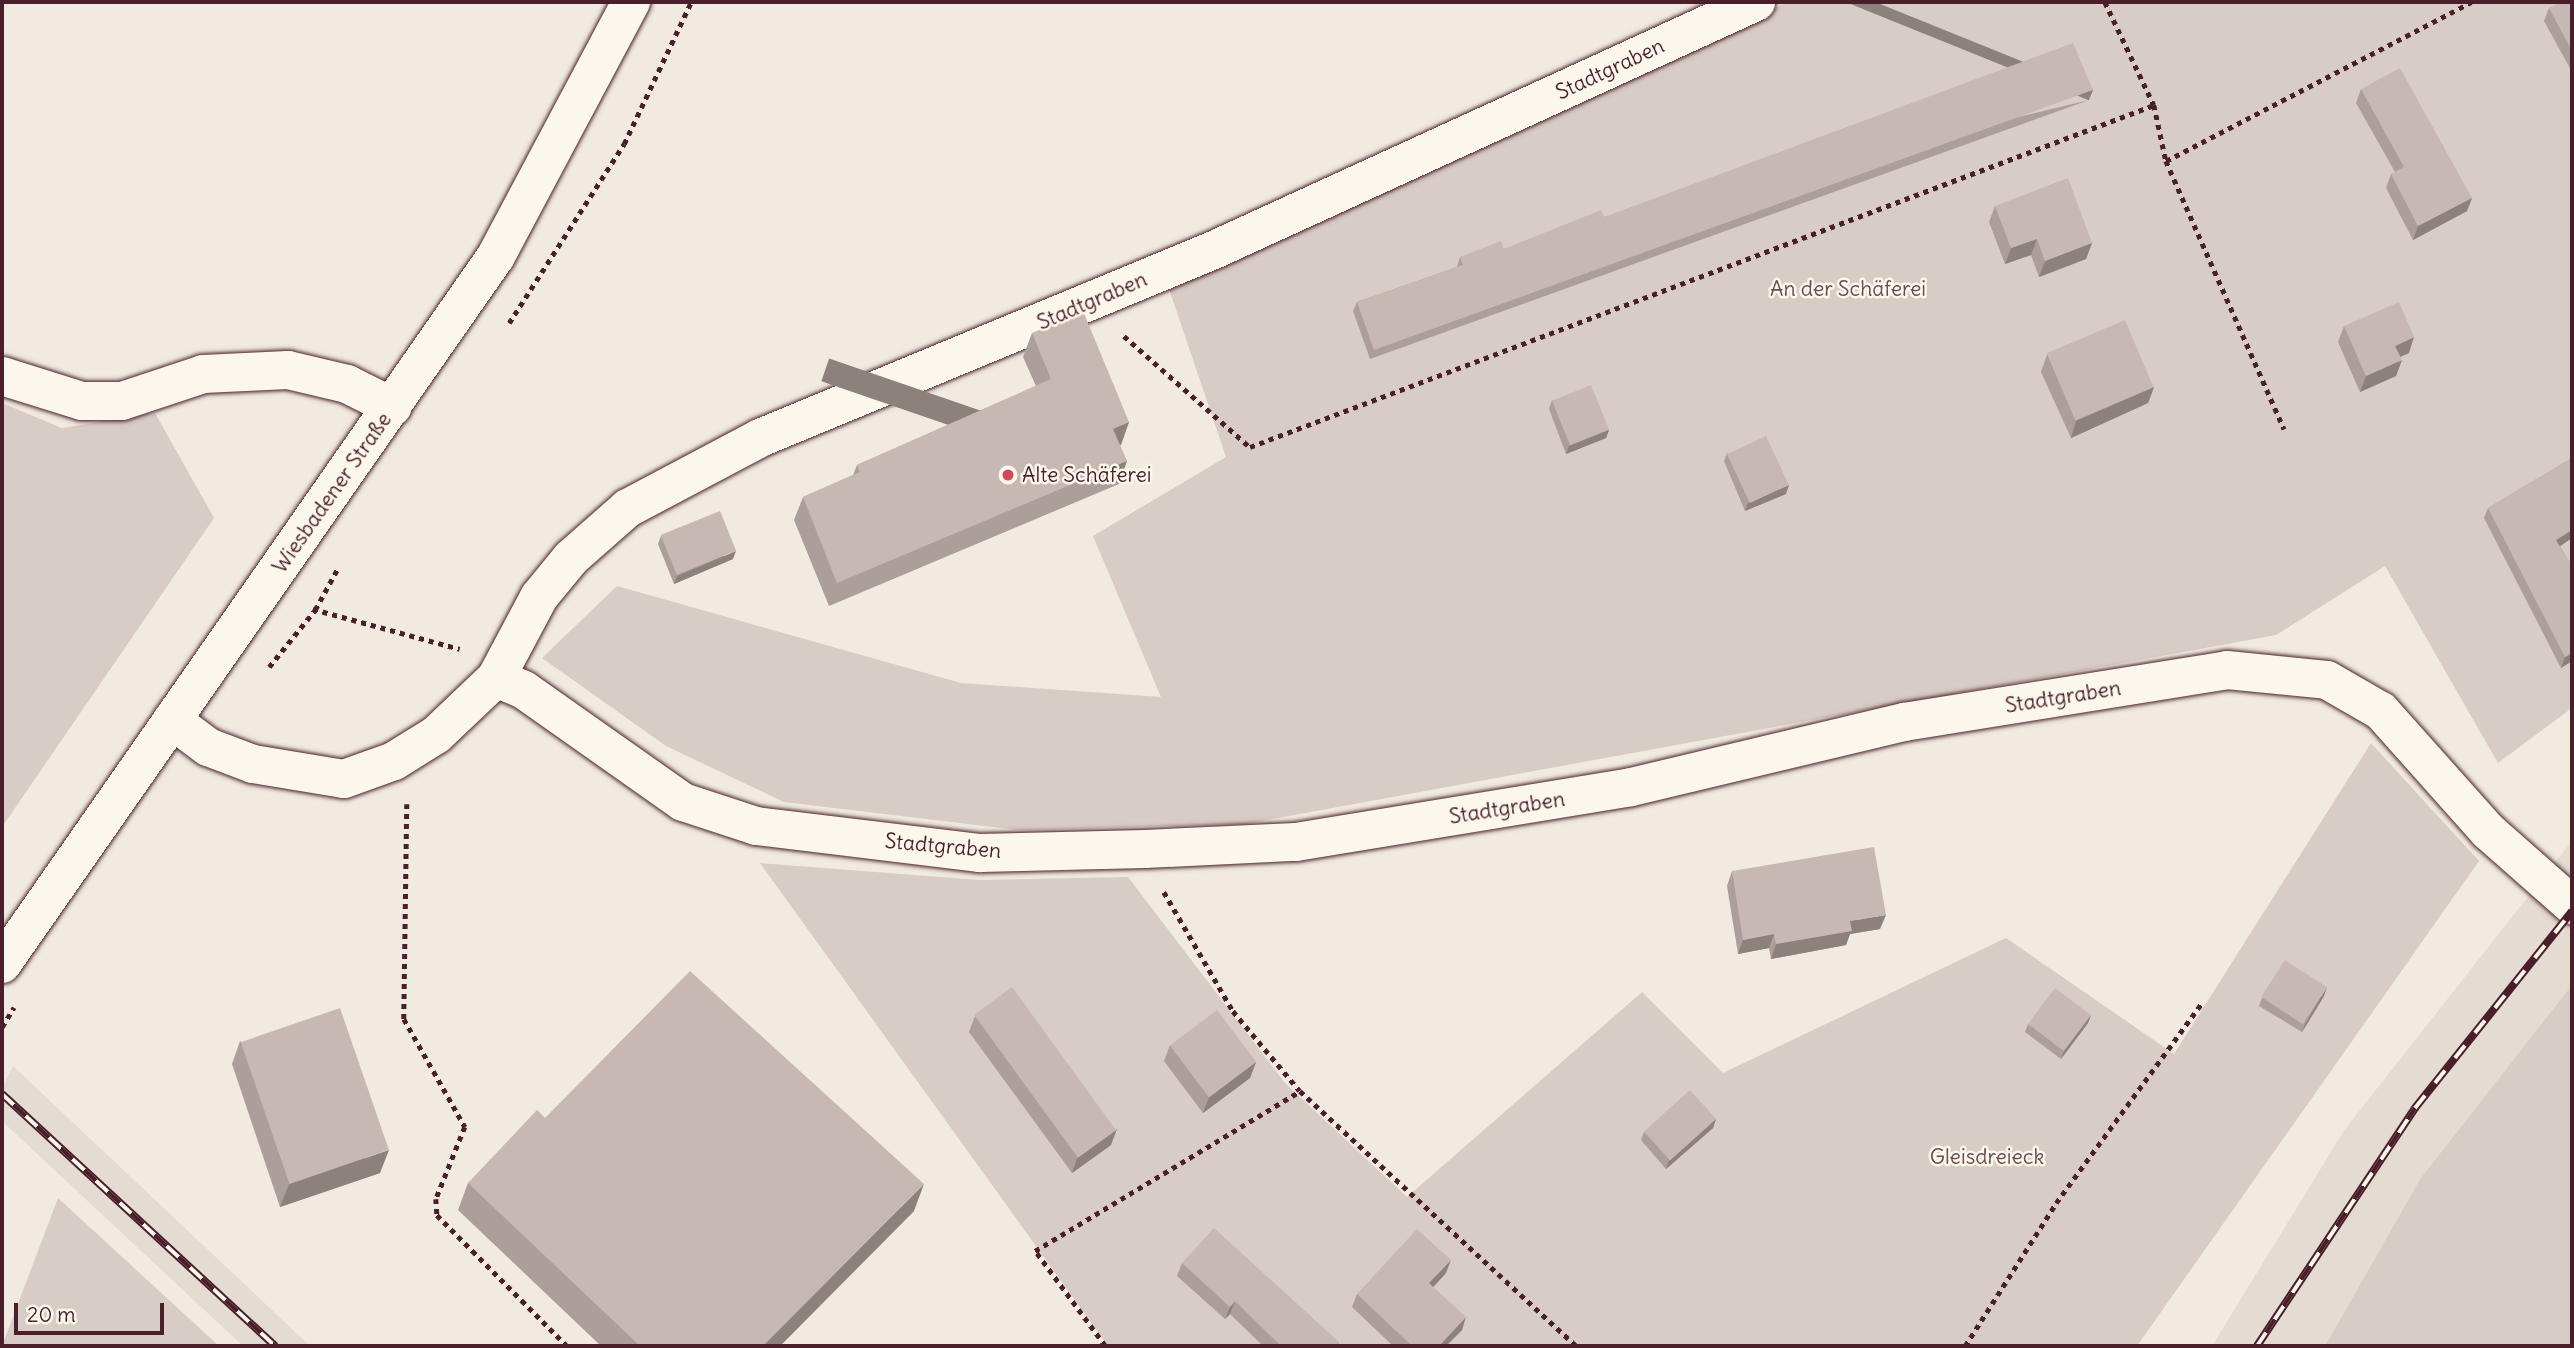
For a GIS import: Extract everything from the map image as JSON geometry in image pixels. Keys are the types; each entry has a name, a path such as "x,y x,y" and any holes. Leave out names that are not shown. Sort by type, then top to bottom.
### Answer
{"street":[{"name":"Wiesbadener Straße","path":"2,964 496,256 631,2"},
{"name":"Stadtgraben","path":"172,720 208,747 312,778 344,779 394,761 436,736 502,670 539,597 571,558 628,508 760,438 1086,303 1756,2"},
{"path":"2,376 82,401 122,401 203,374 288,370 347,384 393,407"},
{"name":"Stadtgraben","path":"502,670 524,690 683,802 756,826 979,853 1296,842 1618,789 1904,722 2227,670 2327,680 2381,710 2488,831 2572,905"}],"path":[{"path":"2105,2 2154,105 2166,161 2284,429"},
{"path":"2166,161 2470,2"},
{"path":"1086,303 1250,447 2154,105"},
{"path":"259,596 502,670"},
{"path":"394,761 407,790 404,1019 464,1127 436,1199 437,1215 567,1346"},
{"path":"1145,849 1190,944 1233,1011 1300,1091 1576,1346"},
{"path":"1965,1346 2056,1203 2202,1003"},
{"path":"2,1027 14,1008"},
{"path":"1105,1346 1035,1251 1300,1091"}],"shaded area":[{"path":"2572,841 2572,985 2420,1179 2325,1346 2212,1346 2345,1129"},
{"path":"13,1066 310,1346 243,1346 2,1121 2,1088"}],"green space":[{"name":"An der Schäferei","path":"1788,2 2572,2 2572,708 2498,763 2385,566 2276,635 1245,824 1019,830 784,802 666,746 542,658 617,586 961,683 1161,697 1093,536 1226,457 1168,286"},
{"path":"2,403 62,428 155,413 214,518 2,827"},
{"name":"Gleisdreieck","path":"2371,743 2479,861 2137,1346 1108,1346 760,863 979,880 1128,877 1285,1083 1407,1197 1642,992 1723,1073 2006,938 2174,1054"},
{"path":"2572,985 2572,1346 2325,1346 2420,1179"},
{"path":"58,1198 219,1346 2,1346"}],"building":[{"path":"2562,2 2572,2 2572,51 2549,8"},
{"path":"2073,43 2093,90 1374,350 1357,302 1463,265 1460,257 1501,241 1504,249 1601,210 1604,217"},
{"path":"2400,68 2472,198 2418,226 2391,174 2404,167 2361,89"},
{"path":"2068,178 2092,243 2045,261 2037,239 2011,248 1995,206"},
{"path":"2399,302 2414,337 2395,346 2402,360 2366,376 2344,326"},
{"path":"1083,311 1129,422 1113,429 1127,461 837,583 803,497 860,472 857,465 1051,379 1032,333"},
{"path":"2125,320 2154,387 2075,420 2047,353"},
{"path":"1591,385 1609,430 1570,445 1552,401"},
{"path":"1766,436 1789,485 1750,503 1727,454"},
{"path":"2572,458 2572,530 2556,540 2572,566 2572,653 2565,657 2488,508"},
{"path":"720,511 736,551 677,575 661,535"},
{"path":"1874,847 1886,915 1850,921 1852,931 1776,944 1774,934 1743,940 1732,871"},
{"path":"2285,960 2327,987 2303,1024 2261,997"},
{"path":"690,971 924,1184 763,1346 640,1346 468,1183 537,1110 545,1118"},
{"path":"1012,987 1116,1130 1078,1158 974,1015"},
{"path":"2055,988 2091,1015 2064,1051 2028,1024"},
{"path":"340,1008 389,1150 290,1184 241,1042"},
{"path":"1217,1010 1256,1062 1209,1097 1170,1046"},
{"path":"1690,1090 1716,1119 1670,1160 1644,1131"},
{"path":"1214,1228 1339,1342 1334,1346 1281,1346 1235,1301 1230,1307 1182,1263"},
{"path":"1417,1229 1451,1260 1429,1283 1466,1317 1439,1346 1412,1346 1357,1294"}],"railway":[{"path":"2257,1346 2415,1108 2572,911"},
{"path":"2,1094 275,1346"}],"place":[{"name":"Alte Schäferei","path":"1008,475"}]}
